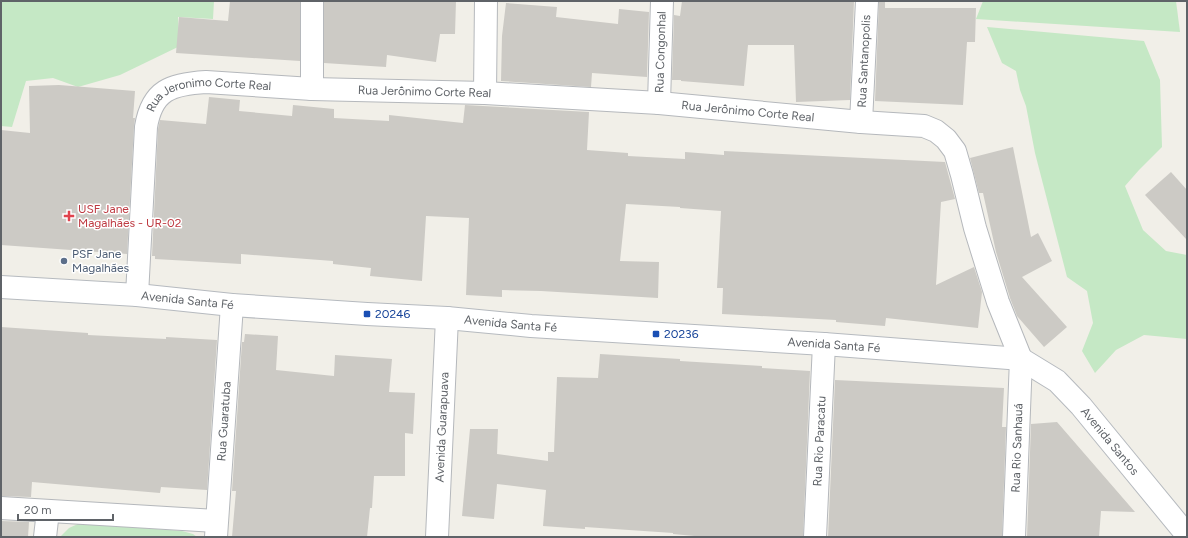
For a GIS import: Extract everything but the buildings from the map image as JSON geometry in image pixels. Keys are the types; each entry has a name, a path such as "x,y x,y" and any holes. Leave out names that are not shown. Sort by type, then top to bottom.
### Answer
{"street":[{"path":"312,1 312,89"},
{"path":"485,93 486,1"},
{"name":"Rua Congonhal","path":"659,103 662,1"},
{"name":"Rua Santanopolis","path":"861,122 867,1"},
{"name":"Rua Jeronimo Corte Real","path":"137,295 146,127 152,104 160,95 178,86 192,83 206,82 312,89"},
{"name":"Rua Jerônimo Corte Real","path":"312,89 485,93 659,103 861,122 924,126 936,131 946,139 955,151 975,228 998,302 1021,359"},
{"name":"Avenida Santa Fé","path":"1,287 137,295 232,305 447,318 531,326 824,344 1021,359"},
{"name":"Rua Guaratuba","path":"216,529 232,305"},
{"name":"Avenida Guarapuava","path":"437,537 447,318"},
{"name":"Rua Rio Paracatu","path":"815,537 824,344"},
{"name":"Avenida Santos","path":"1021,359 1057,381 1070,394 1187,535"},
{"name":"Rua Rio Sanhauá","path":"1014,537 1021,359"},
{"path":"1,508 216,529"},
{"path":"46,537 48,512"}],"green space":[{"path":"1,1 214,1 213,19 178,17 180,46 120,75 78,87 53,78 26,81 12,127 1,126"},
{"path":"983,1 1176,1 1180,32 976,19"},
{"path":"987,27 1144,41 1160,80 1162,147 1125,186 1143,230 1166,251 1187,255 1187,339 1144,335 1116,350 1095,373 1082,351 1093,323 1087,291 1067,277 1035,153 1026,106 1020,90 1016,71 1002,63"},
{"path":"80,523 182,531 193,534 197,537 60,537 69,528"}],"place":[{"name":"USF Jane Magalhães - UR-02","path":"69,216"},
{"name":"PSF Jane Magalhães","path":"64,261"},
{"name":"20246","path":"367,314"},
{"name":"20236","path":"656,334"}]}
